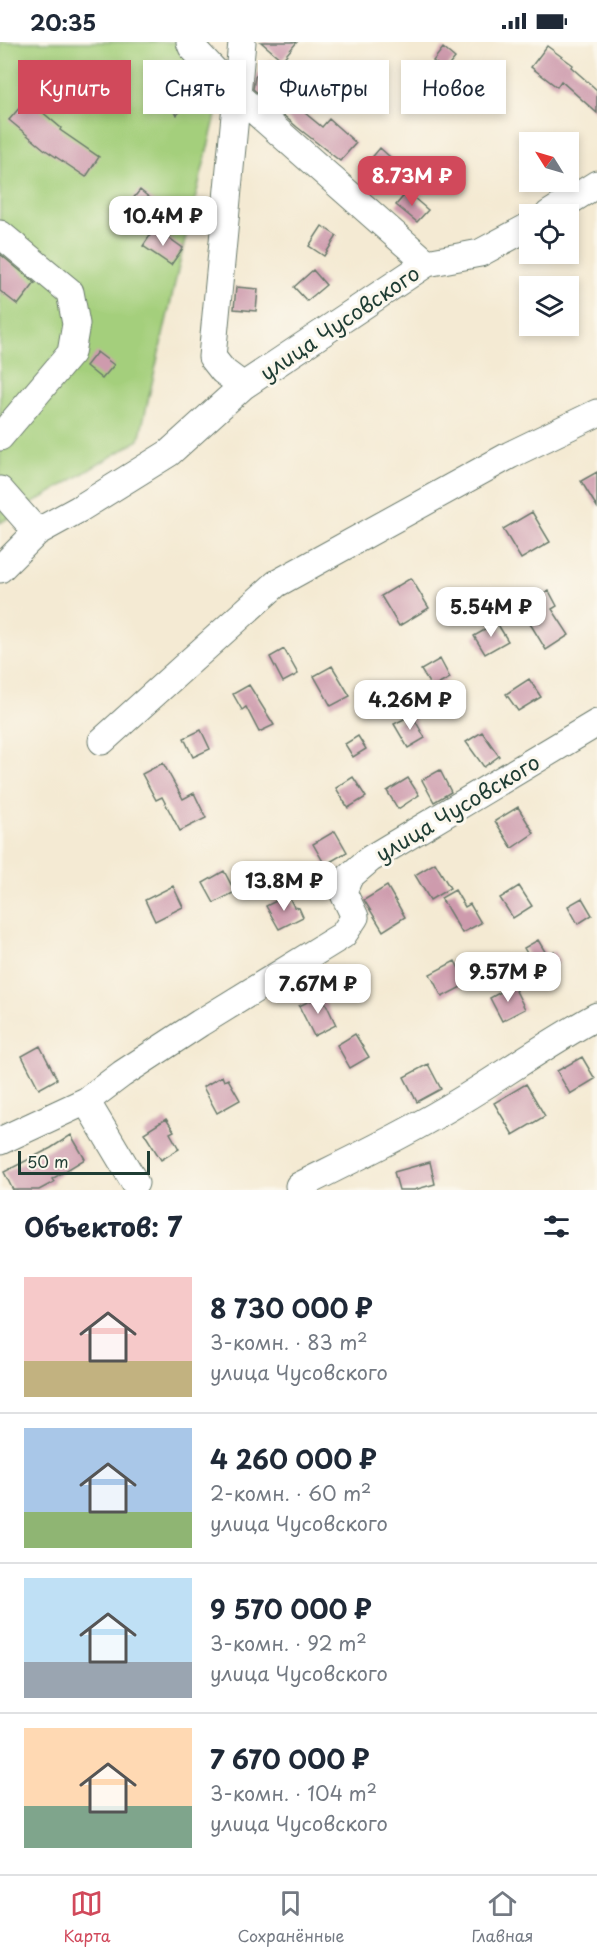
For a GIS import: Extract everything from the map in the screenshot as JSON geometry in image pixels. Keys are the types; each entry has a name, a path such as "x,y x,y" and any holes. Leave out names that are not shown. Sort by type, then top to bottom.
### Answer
{"street":[{"path":"190,42 204,60"},
{"path":"241,60 242,42"},
{"path":"246,103 427,263"},
{"path":"236,114 212,357 223,371 243,386"},
{"path":"565,204 597,184"},
{"name":"улица Чусовского","path":"0,569 37,532 79,509 168,453 243,386 427,263 480,253 519,232"},
{"path":"0,234 70,292 76,324 71,353 0,437"},
{"path":"102,741 276,584 510,455 597,413"},
{"path":"0,490 37,532"},
{"name":"улица Чусовского","path":"0,1141 86,1101 122,1074 200,1023 343,935 355,917 343,892 350,877 370,859 597,723"},
{"path":"299,1186 370,1151 465,1098 561,1035 597,1016"},
{"path":"86,1101 135,1182"}],"green space":[{"path":"0,42 206,42 200,48 204,60 143,60 143,114 216,114 139,440 0,523"}],"building":[{"path":"261,42 297,42 282,60"},
{"path":"547,46 573,65 571,67 597,90 597,113 561,81 557,87 531,67"},
{"path":"443,48 455,58 453,60 434,60"},
{"path":"258,73 258,93 253,89"},
{"path":"18,110 18,114 45,114 61,128 60,130 99,157 86,177 44,149 9,120"},
{"path":"282,114 306,114 322,127 329,119 356,143 340,161"},
{"path":"380,148 398,164 388,177 369,161"},
{"path":"140,190 160,206 144,226 124,210"},
{"path":"407,192 428,210 417,222 396,205"},
{"path":"322,226 337,236 324,256 309,246"},
{"path":"155,228 183,248 171,265 143,246"},
{"path":"0,254 35,283 18,305 0,291"},
{"path":"313,270 326,285 307,301 294,287"},
{"path":"236,287 258,289 256,311 234,309"},
{"path":"97,352 114,365 102,379 86,366"},
{"path":"597,472 597,507 581,481"},
{"path":"532,512 550,542 521,559 503,529"},
{"path":"411,578 429,608 399,626 381,596"},
{"path":"549,591 557,606 552,609 569,635 546,650 520,607"},
{"path":"497,623 508,641 485,654 474,636"},
{"path":"284,649 298,674 283,682 270,657"},
{"path":"440,659 450,678 432,688 421,670"},
{"path":"332,666 350,696 331,706 314,676"},
{"path":"529,679 541,697 518,711 506,694"},
{"path":"249,685 274,725 259,732 246,707 242,710 233,694"},
{"path":"412,715 425,738 408,748 394,724"},
{"path":"201,730 210,749 193,757 184,738"},
{"path":"482,732 499,756 484,767 466,742"},
{"path":"358,736 366,749 353,757 345,744"},
{"path":"163,763 183,799 194,793 206,818 180,831 162,797 156,800 142,774"},
{"path":"440,770 451,792 434,802 422,780"},
{"path":"353,777 366,797 348,808 336,788"},
{"path":"408,778 419,795 398,809 387,791"},
{"path":"518,807 534,833 512,848 495,821"},
{"path":"335,831 347,852 325,865 313,844"},
{"path":"435,863 450,888 430,900 415,875"},
{"path":"224,871 235,892 214,903 203,883"},
{"path":"173,886 183,907 155,921 145,900"},
{"path":"387,886 405,917 383,931 364,900"},
{"path":"519,886 532,906 513,918 500,898"},
{"path":"455,890 465,907 470,904 481,923 462,933 441,898"},
{"path":"288,895 294,907 299,908 303,917 279,929 266,906"},
{"path":"582,898 592,915 578,924 568,906"},
{"path":"538,940 547,955 554,951 560,962 539,974 524,948"},
{"path":"455,961 467,984 442,997 430,974"},
{"path":"513,985 525,1009 502,1021 490,998"},
{"path":"322,995 336,1025 314,1036 299,1006"},
{"path":"355,1034 369,1057 350,1068 337,1045"},
{"path":"40,1046 57,1079 39,1089 22,1056"},
{"path":"582,1057 595,1079 570,1094 557,1071"},
{"path":"428,1064 441,1089 417,1102 404,1077"},
{"path":"222,1076 224,1081 228,1079 240,1100 217,1113 203,1087"},
{"path":"526,1084 545,1116 513,1135 494,1103"},
{"path":"166,1119 174,1131 170,1133 179,1149 161,1160 144,1133"},
{"path":"71,1135 85,1159 52,1179 54,1182 39,1190 13,1190 4,1172"},
{"path":"430,1162 435,1184 414,1190 399,1190 394,1172"}]}
